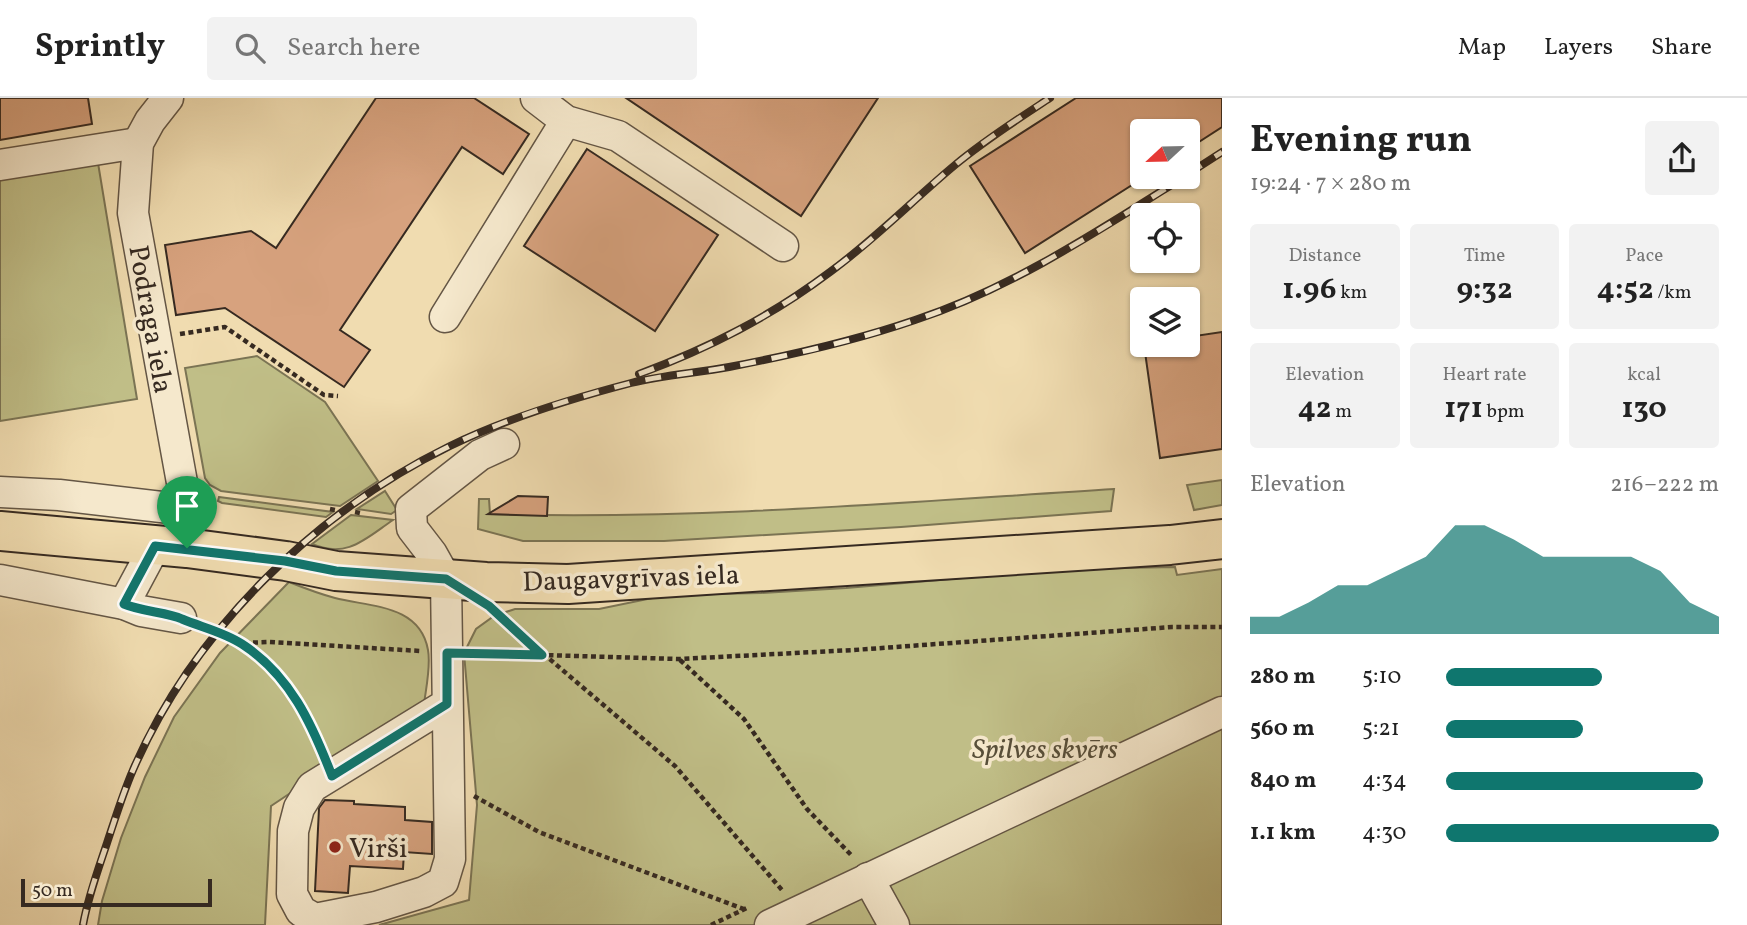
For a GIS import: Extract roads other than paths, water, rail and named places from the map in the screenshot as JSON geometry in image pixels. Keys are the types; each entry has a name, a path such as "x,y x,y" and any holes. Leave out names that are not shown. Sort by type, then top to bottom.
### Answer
{"main road":[{"name":"Daugavgrīvas iela","path":"0,531 171,547 285,561 336,571 568,584 853,567 1222,539"}],"street":[{"path":"536,98 566,121 618,136 783,246"},
{"path":"0,165 149,115"},
{"name":"Podraga iela","path":"149,115 133,213 187,510 171,547"},
{"path":"445,317 566,121"},
{"path":"447,704 312,787 299,808 293,831 292,894 301,911 315,919 376,906 424,892 443,882 450,859 446,579 432,554 412,528 411,509 480,455 504,444"},
{"path":"0,492 59,495 187,510"},
{"path":"124,604 171,547"},
{"path":"0,580 181,618"},
{"path":"773,924 804,909 861,868 1222,712"},
{"path":"861,868 894,925"}],"railway":[{"path":"639,374 738,330 785,303 846,260 966,156 1050,98"},
{"path":"1200,166 1222,152"},
{"path":"83,925 129,779 158,719 189,670 224,624 263,581 306,541 352,505 400,473 450,446 539,410 631,383 729,367 823,347 892,328 951,307 1054,257 1165,189"}],"place":[{"name":"Virši","path":"335,847"}],"park label":[{"name":"Spilves skvērs","path":"1045,748"}]}
